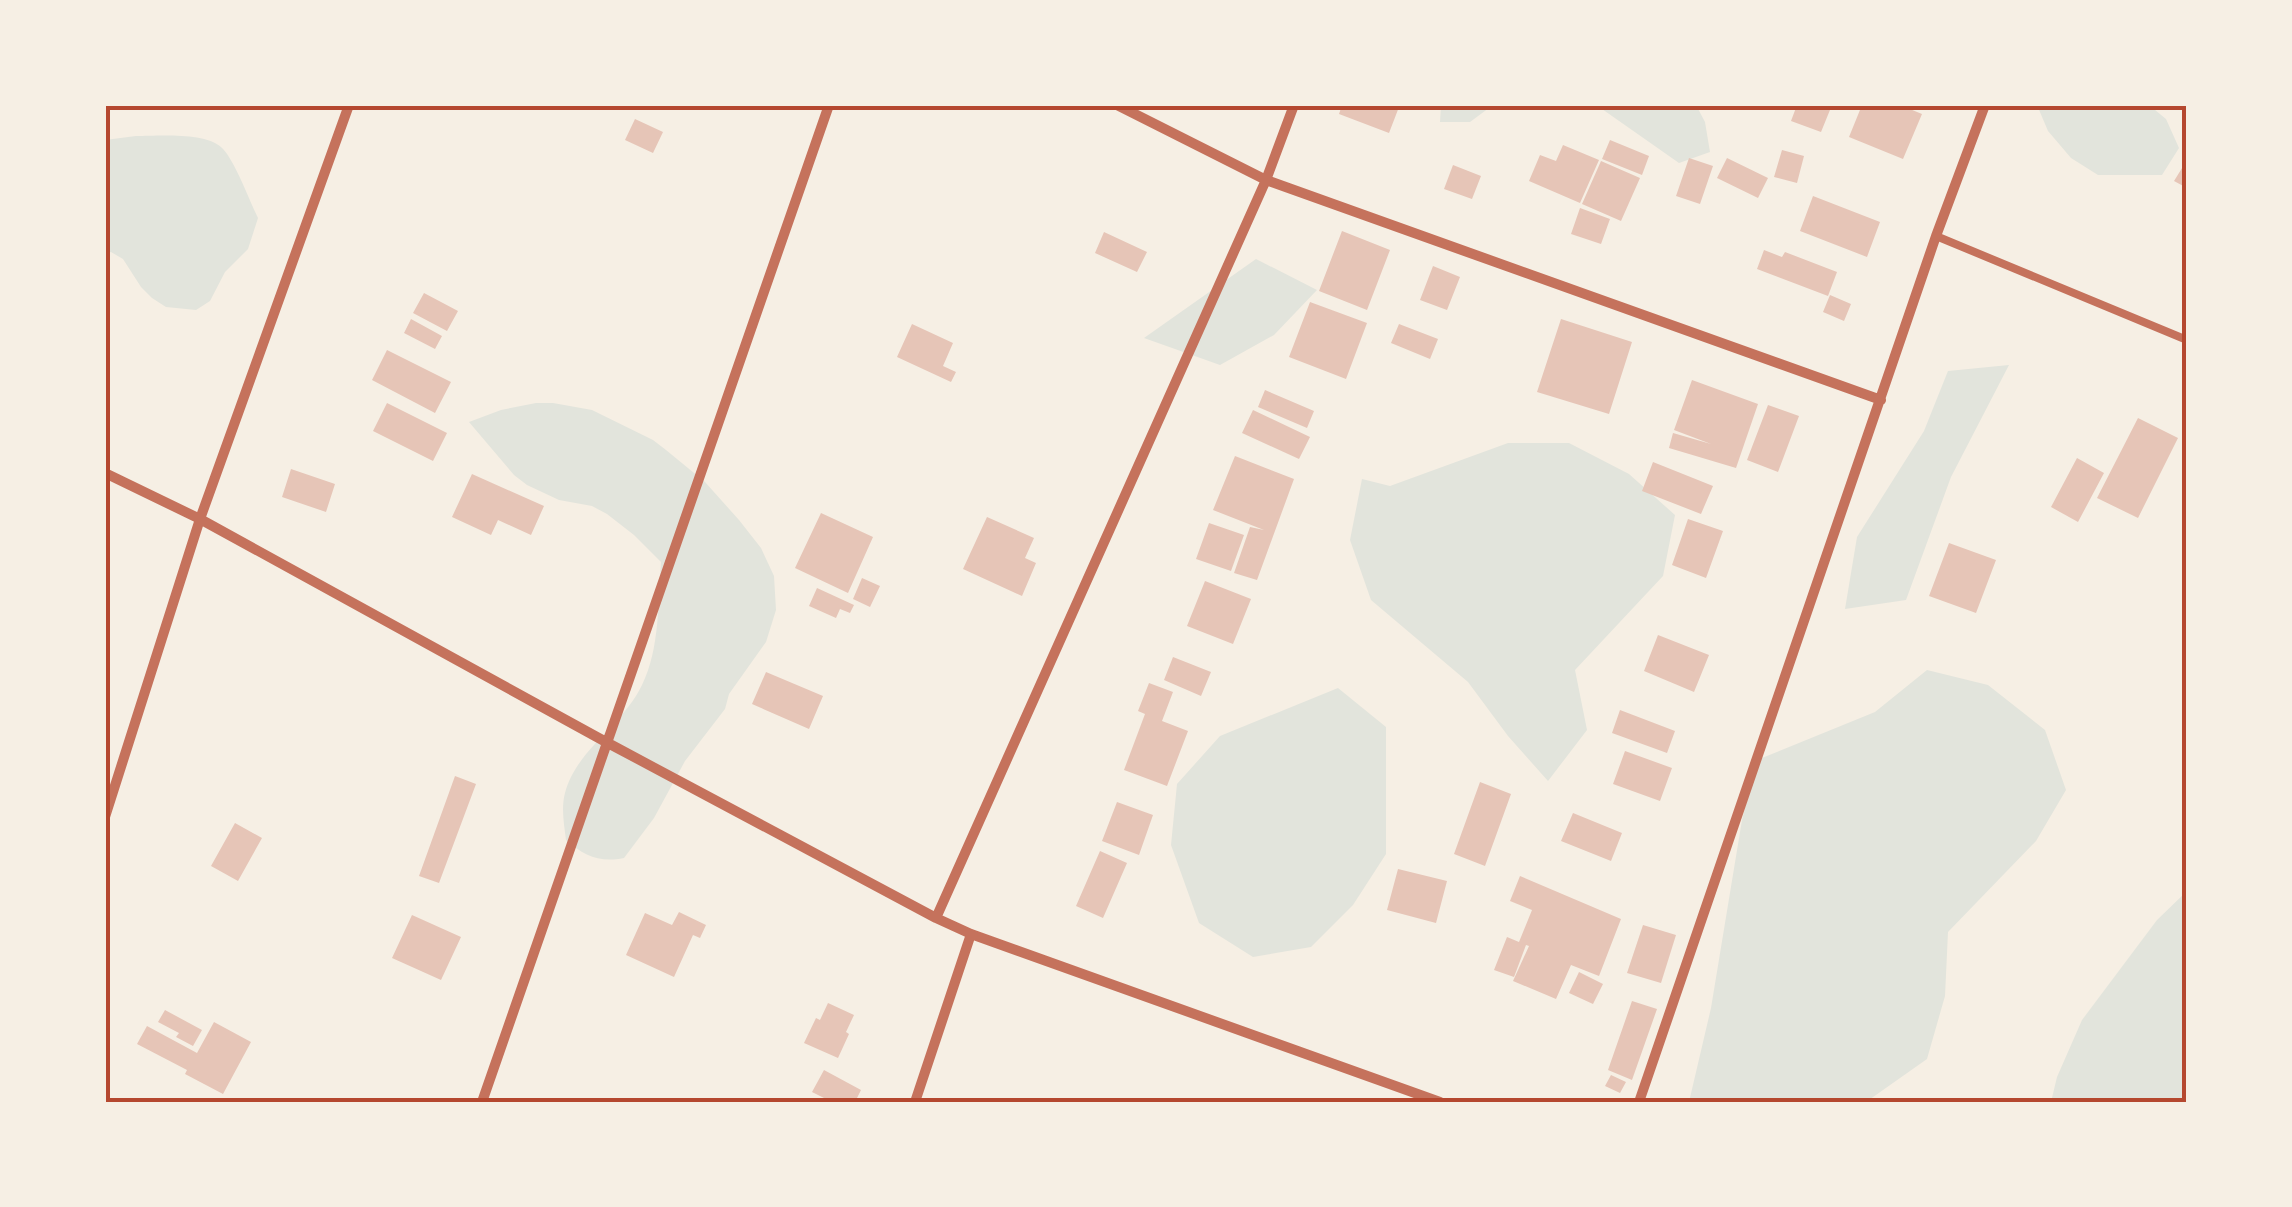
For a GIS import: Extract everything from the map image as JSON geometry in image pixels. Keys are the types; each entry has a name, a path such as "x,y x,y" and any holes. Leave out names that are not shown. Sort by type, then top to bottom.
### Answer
{"street":[{"path":"105,816 200,518 349,105"},
{"path":"482,1102 829,105"},
{"path":"1117,105 1266,180 1881,400"},
{"path":"936,918 1266,180 1294,105"},
{"path":"1639,1102 1984,105"},
{"path":"105,473 200,518 936,918 970,934 1440,1102"},
{"path":"914,1102 970,934"}],"lane":[{"path":"1936,236 2187,340"}],"shaded area":[{"path":"1441,105 1493,105 1470,122 1440,122"},
{"path":"1601,105 1696,105 1705,122 1710,152 1679,163"},
{"path":"2037,105 2149,105 2166,119 2179,148 2162,175 2098,175 2071,158 2048,131"},
{"path":"192,137 221,147 258,218 248,249 225,272 210,301 196,310 166,307 141,287 123,259 111,252 105,254 105,140"},
{"path":"1256,259 1317,290 1274,335 1220,365 1144,338"},
{"path":"2009,365 1951,477 1906,600 1845,609 1857,537 1924,431 1948,371"},
{"path":"536,403 592,410 653,440 705,482 739,520 761,548 774,576 776,610 766,642 729,694 725,709 685,761 654,818 624,858 593,857 566,840 564,799 579,764 624,713 648,671 657,625 661,562 607,514 592,506 559,500 527,485 469,422"},
{"path":"1508,443 1569,443 1629,474 1675,515 1663,576 1575,670 1587,730 1548,781 1468,682 1371,600 1350,540 1362,479 1390,486"},
{"path":"1927,670 1988,685 2045,730 2066,790 2036,841 1948,932 1945,996 1927,1059 1866,1102 1689,1102 1711,1008 1742,820 1757,760 1875,712"},
{"path":"1338,688 1386,727 1386,854 1353,905 1311,947 1253,957 1199,923 1171,845 1177,784 1220,736"},
{"path":"2187,891 2187,1102 2051,1102 2057,1077 2082,1020 2157,920"}],"building":[{"path":"1342,105 1399,107 1389,133 1339,114"},
{"path":"1797,105 1832,105 1821,132 1791,121"},
{"path":"1862,105 1900,105 1922,114 1903,159 1849,137"},
{"path":"635,119 663,132 653,153 625,140"},
{"path":"1610,140 1649,156 1642,175 1602,159"},
{"path":"1563,145 1599,160 1580,203 1529,181 1540,155 1556,161"},
{"path":"1782,150 1804,156 1797,183 1774,177"},
{"path":"1689,158 1713,166 1700,204 1676,196"},
{"path":"1727,158 1768,178 1758,198 1717,178"},
{"path":"2187,160 2187,188 2174,181"},
{"path":"1601,161 1640,178 1621,221 1582,204"},
{"path":"1453,165 1481,176 1472,199 1444,189"},
{"path":"1813,196 1880,222 1867,257 1800,231"},
{"path":"1580,208 1610,219 1601,244 1571,234"},
{"path":"1342,231 1390,250 1367,310 1319,291"},
{"path":"1104,232 1147,252 1137,272 1095,253"},
{"path":"1764,250 1782,257 1785,252 1837,272 1828,296 1757,269"},
{"path":"1433,266 1460,277 1447,310 1420,300"},
{"path":"424,293 458,311 447,331 413,313"},
{"path":"1830,295 1851,304 1844,321 1823,312"},
{"path":"1310,302 1367,323 1346,379 1289,357"},
{"path":"411,319 442,336 435,349 404,333"},
{"path":"1561,319 1632,342 1609,414 1537,392"},
{"path":"912,324 953,343 943,366 956,372 951,382 897,357"},
{"path":"1399,324 1438,339 1430,359 1391,343"},
{"path":"387,350 451,382 435,413 372,380"},
{"path":"1692,380 1758,404 1736,468 1669,448 1673,433 1711,444 1674,430"},
{"path":"1265,390 1314,411 1307,428 1258,407"},
{"path":"387,403 447,433 433,461 373,431"},
{"path":"1768,405 1799,416 1778,472 1747,460"},
{"path":"1253,410 1310,437 1299,459 1242,433"},
{"path":"2138,418 2178,438 2138,518 2097,498"},
{"path":"1235,456 1294,479 1257,580 1234,573 1250,527 1264,530 1213,510"},
{"path":"2077,458 2104,473 2078,522 2051,507"},
{"path":"1653,462 1713,486 1701,514 1642,491"},
{"path":"291,469 335,484 326,512 282,497"},
{"path":"472,474 544,506 531,535 498,520 491,535 452,517"},
{"path":"821,513 873,537 848,593 795,568"},
{"path":"987,517 1034,538 1025,558 1036,563 1022,596 963,569"},
{"path":"1688,519 1723,531 1706,578 1672,565"},
{"path":"1209,523 1244,535 1231,571 1196,559"},
{"path":"1949,543 1996,560 1976,613 1929,596"},
{"path":"862,578 880,586 870,607 853,599"},
{"path":"1205,581 1251,599 1233,644 1187,626"},
{"path":"817,588 854,605 850,613 840,609 836,618 809,606"},
{"path":"1658,635 1709,655 1694,692 1644,671"},
{"path":"1173,657 1211,672 1201,696 1164,680"},
{"path":"766,672 823,696 809,729 752,704"},
{"path":"1149,683 1173,692 1162,721 1188,731 1167,786 1124,770 1145,714 1138,711"},
{"path":"1620,710 1675,731 1667,753 1612,733"},
{"path":"1625,751 1672,768 1660,801 1613,784"},
{"path":"455,776 476,784 439,883 419,876"},
{"path":"1480,782 1511,794 1485,866 1454,854"},
{"path":"1117,802 1153,815 1139,855 1102,841"},
{"path":"1573,813 1622,833 1611,861 1561,841"},
{"path":"235,823 262,838 238,881 211,866"},
{"path":"1100,851 1127,863 1103,918 1076,906"},
{"path":"1398,869 1447,881 1436,923 1387,910"},
{"path":"1520,876 1621,919 1599,976 1571,965 1556,999 1513,981 1529,946 1526,945 1514,977 1494,970 1507,937 1519,942 1532,910 1510,901"},
{"path":"679,912 706,925 700,938 693,935 674,977 626,955 645,913 672,925"},
{"path":"412,915 461,937 441,980 392,958"},
{"path":"1643,925 1676,935 1661,983 1627,973"},
{"path":"1579,972 1603,984 1593,1004 1569,993"},
{"path":"1632,1001 1657,1009 1632,1080 1608,1070"},
{"path":"828,1003 854,1015 838,1058 804,1043"},
{"path":"165,1010 202,1030 193,1046 158,1022"},
{"path":"214,1022 251,1042 223,1094 137,1044 147,1026 197,1053"},
{"path":"824,1070 861,1090 855,1102 825,1102 812,1092"},
{"path":"1611,1075 1626,1082 1620,1093 1605,1086"}]}
